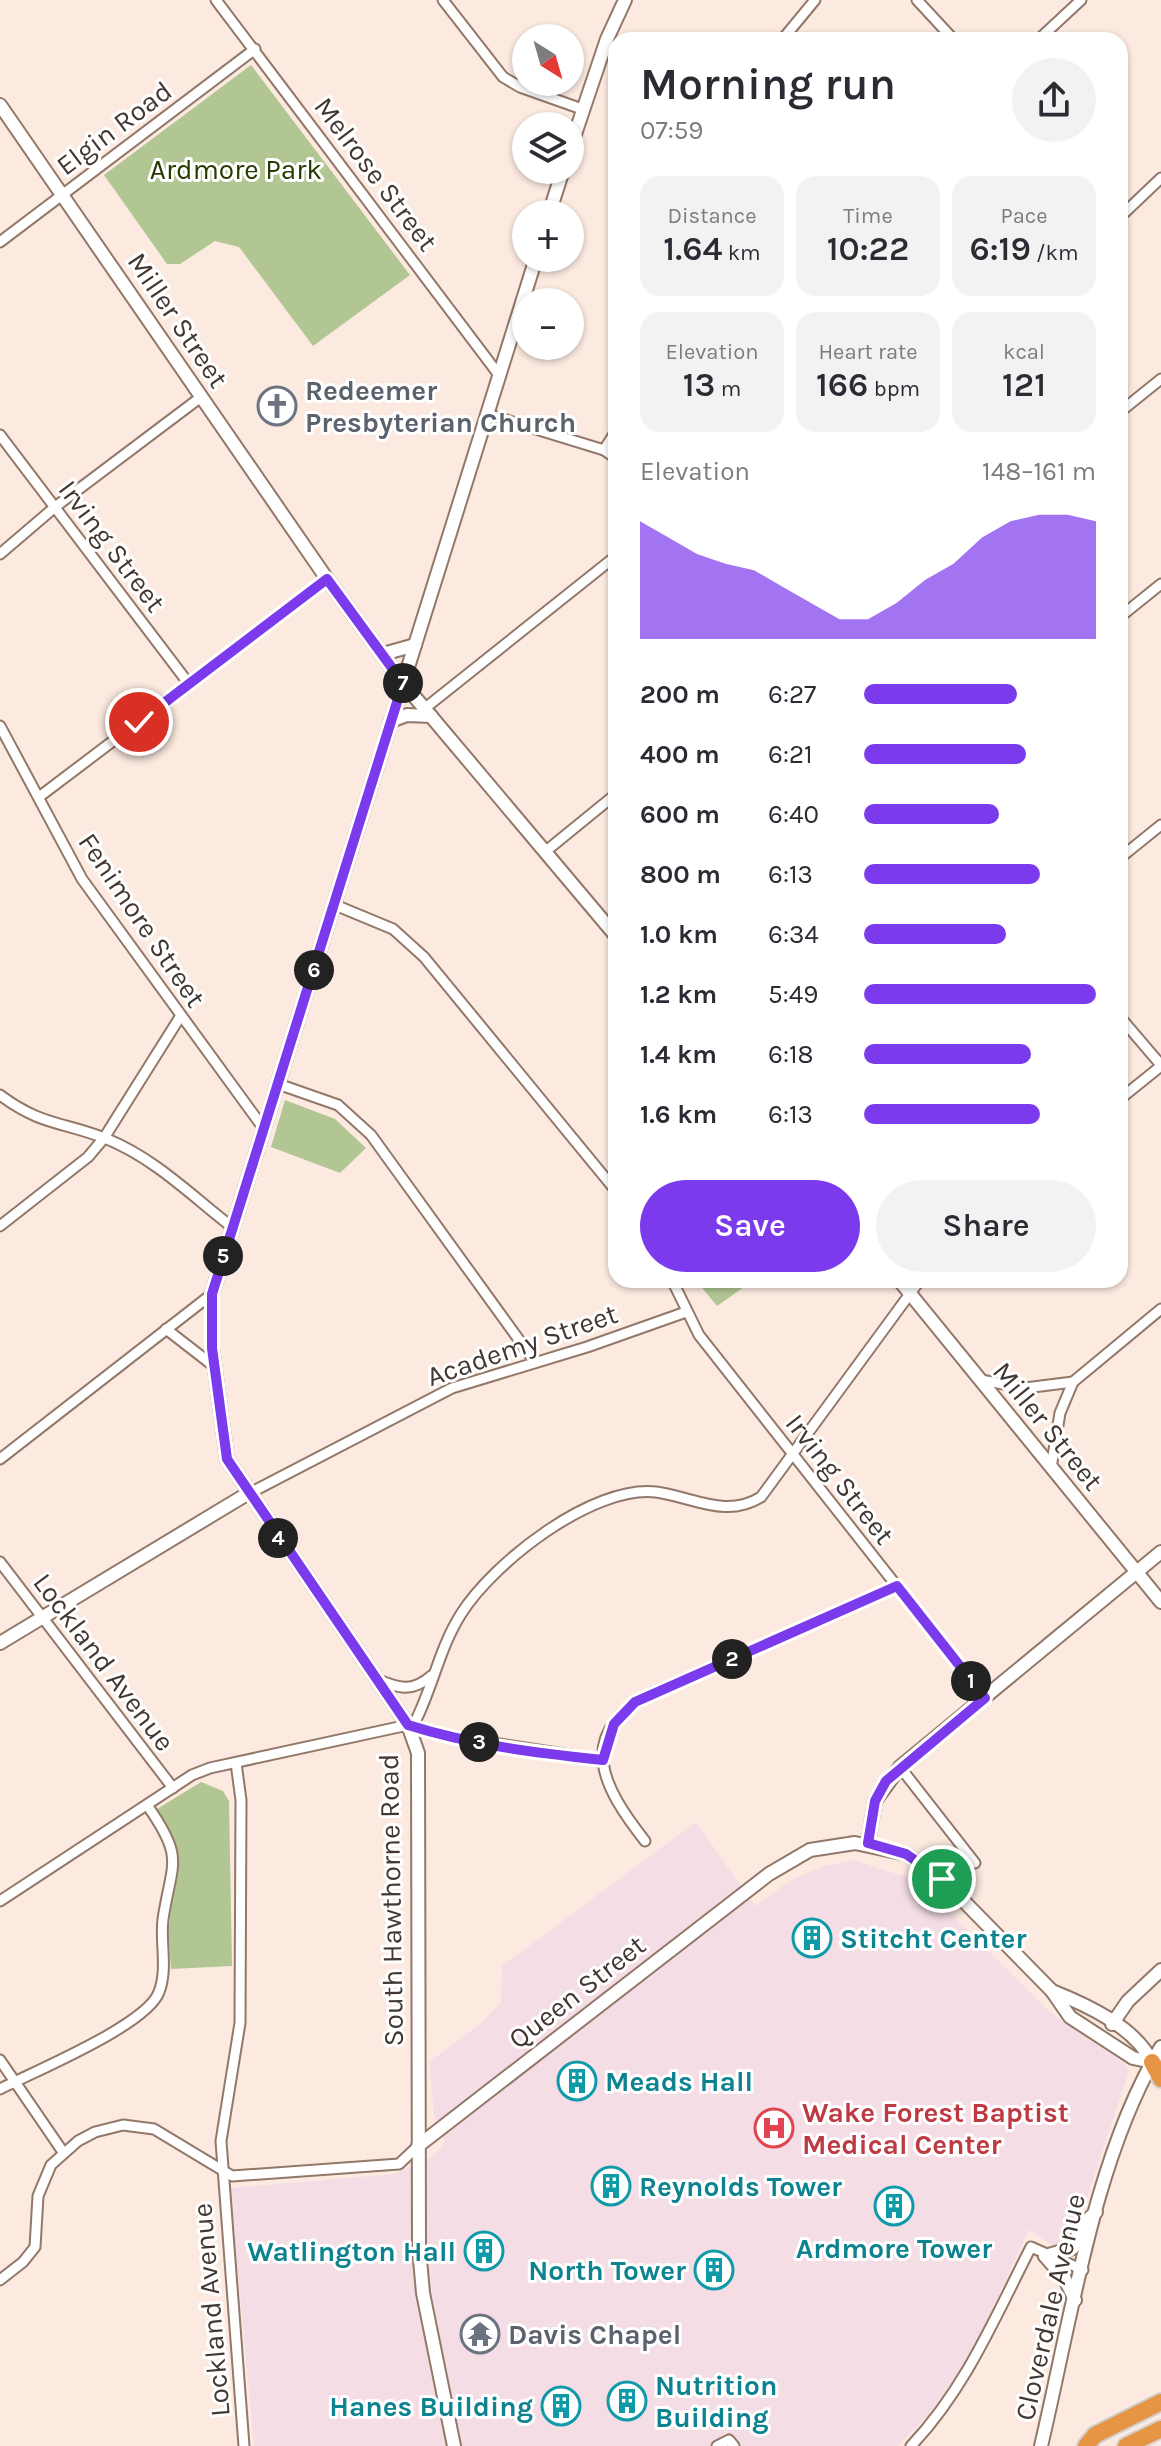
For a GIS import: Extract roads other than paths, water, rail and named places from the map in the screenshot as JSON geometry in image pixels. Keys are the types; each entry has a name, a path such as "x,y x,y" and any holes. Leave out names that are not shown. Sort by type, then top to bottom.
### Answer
{"highway":[{"path":"1156,2063 1161,2079"},
{"path":"1088,2446 1095,2435 1161,2402"},
{"path":"1088,2446 1161,2412"},
{"path":"1126,2446 1161,2429"}],"main road":[{"path":"612,32 625,0"},
{"path":"581,112 608,43"},
{"name":"Miller Street","path":"0,105 327,579 403,683 608,926"},
{"name":"South Hawthorne Road","path":"454,2446 420,2270 419,1768 408,1725 247,1494 227,1459 215,1367 212,1294 532,272"},
{"path":"383,654 415,645"},
{"path":"391,721 407,715 428,713"},
{"name":"Miller Street","path":"906,1288 1161,1602"},
{"path":"0,1643 247,1494"},
{"path":"1156,2063 1133,2058 1070,2017 1052,1991 942,1879 906,1854 868,1843 875,1801 900,1767 1161,1552"},
{"name":"Queen Street","path":"418,2146 769,1874 810,1850 868,1843"},
{"path":"1112,2024 1128,2001 1161,1970"},
{"path":"1052,1991 1081,2003 1142,2042 1156,2063"},
{"name":"Cloverdale Avenue","path":"1041,2446 1096,2212 1123,2124 1156,2063 1161,2047"},
{"path":"1075,2300 1064,2278 1045,2256 1073,2248 1081,2226 1096,2212"}],"street":[{"name":"Melrose Street","path":"216,0 499,375"},
{"path":"443,0 503,77 520,87 582,109"},
{"path":"789,32 815,0"},
{"path":"917,0 947,32"},
{"path":"1047,32 1081,0"},
{"name":"Elgin Road","path":"0,242 255,49"},
{"path":"1128,209 1161,178"},
{"path":"1128,406 1161,379"},
{"path":"0,554 55,507 201,397"},
{"path":"487,414 608,453"},
{"name":"Irving Street","path":"0,435 189,684"},
{"path":"604,450 608,444"},
{"path":"428,713 608,563"},
{"path":"39,797 327,579"},
{"path":"1128,611 1161,584"},
{"name":"Fenimore Street","path":"0,726 82,879 264,1129"},
{"path":"546,851 608,801"},
{"path":"1128,852 1161,825"},
{"path":"335,905 393,929 417,950 608,1181"},
{"path":"0,1226 88,1157 104,1138 180,1017"},
{"path":"1128,1026 1161,1065 1128,1092"},
{"path":"278,1084 338,1105 356,1117 535,1362"},
{"path":"0,1095 42,1121 104,1138 145,1158 232,1227"},
{"name":"Irving Street","path":"676,1288 699,1335 985,1698"},
{"path":"0,1901 173,1788 210,1768 408,1725 416,1720 460,1616 488,1579 565,1521 606,1502 646,1492 718,1507 740,1507 768,1491 916,1288"},
{"path":"0,1459 212,1294"},
{"path":"1051,1468 1060,1413 1073,1382 1161,1309"},
{"name":"Academy Street","path":"247,1494 452,1388 686,1312"},
{"path":"166,1329 215,1367"},
{"path":"980,1380 1025,1388 1073,1382"},
{"name":"Lockland Avenue","path":"0,1562 173,1788"},
{"path":"645,1841 611,1795 603,1760 614,1724 635,1702 897,1586"},
{"path":"376,1679 408,1689 420,1686 434,1673"},
{"path":"408,1725 436,1734 518,1749 603,1760"},
{"name":"Lockland Avenue","path":"236,1763 241,1800 240,2023 221,2141 221,2169 244,2446"},
{"path":"900,1767 975,1863"},
{"path":"0,2089 139,2018 159,1993 163,1920 175,1866 170,1843 147,1805"},
{"path":"0,2060 63,2152"},
{"name":"Queen Street","path":"0,2280 23,2262 35,2247 41,2183 63,2152 95,2132 123,2125 154,2129 232,2176 399,2164 418,2146"},
{"path":"911,2446 949,2401 980,2351 1031,2247 1045,2256 1083,2270"},
{"path":"717,2446 729,2440 734,2446"}],"place":[{"name":"Redeemer Presbyterian Church","path":"277,406"},
{"name":"Stitcht Center","path":"812,1938"},
{"name":"Meads Hall","path":"577,2081"},
{"name":"Wake Forest Baptist Medical Center","path":"774,2128"},
{"name":"Reynolds Tower","path":"611,2186"},
{"name":"Ardmore Tower","path":"894,2206"},
{"name":"Watlington Hall","path":"484,2251"},
{"name":"North Tower","path":"714,2270"},
{"name":"Davis Chapel","path":"480,2334"},
{"name":"Nutrition Building","path":"627,2401"},
{"name":"Hanes Building","path":"561,2406"}],"park label":[{"name":"Ardmore Park","path":"236,169"}]}
